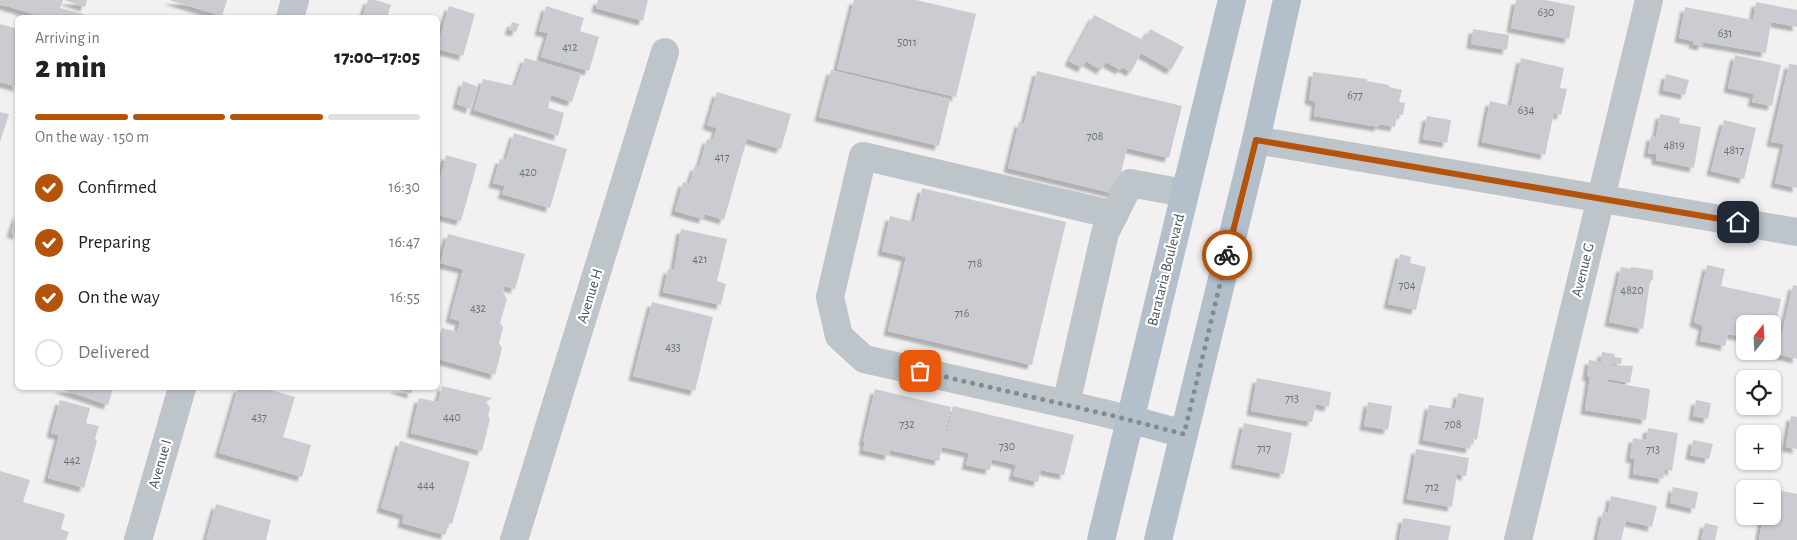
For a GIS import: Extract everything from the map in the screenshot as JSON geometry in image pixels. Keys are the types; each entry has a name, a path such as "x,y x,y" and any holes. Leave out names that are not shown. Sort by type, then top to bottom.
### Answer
{"main road":[{"name":"Barataria Boulevard","path":"1101,540 1232,0"},
{"path":"1158,540 1256,140 1287,0"},
{"path":"1130,420 1184,434"}],"street":[{"path":"291,15 295,0"},
{"name":"Avenue G","path":"1518,540 1648,0"},
{"name":"Avenue H","path":"514,540 665,52"},
{"path":"1256,140 1797,232"},
{"path":"1114,215 864,156 830,297 838,336 864,359 1130,420"},
{"path":"1066,404 1105,233 1130,183 1184,193"},
{"name":"Avenue I","path":"138,540 181,390"}],"building":[{"path":"0,0 63,0 60,8 83,14 36,15 0,4"},
{"path":"64,0 87,0 85,7"},
{"path":"169,0 227,0 222,15"},
{"path":"368,0 391,5 388,15 363,15"},
{"path":"598,0 648,0 643,21 596,8"},
{"path":"854,0 916,0 976,14 956,97 837,69"},
{"path":"1516,0 1545,0 1575,6 1569,39 1511,28"},
{"path":"1756,2 1797,10 1797,27 1771,22 1766,53 1703,42 1702,46 1693,44 1694,41 1679,38 1685,7 1753,20"},
{"path":"449,6 475,14 463,56 440,50 440,37"},
{"path":"546,6 584,18 580,31 599,37 589,71 541,57 548,33 539,31"},
{"path":"1094,15 1143,40 1150,29 1184,47 1171,70 1141,53 1131,72 1122,67 1120,70 1106,62 1101,70 1086,61 1082,68 1069,61"},
{"path":"512,22 519,24 516,32 509,30"},
{"path":"0,24 15,28 15,86 0,82"},
{"path":"1473,29 1509,35 1507,50 1471,44"},
{"path":"1735,55 1781,65 1772,106 1752,102 1754,94 1728,88"},
{"path":"525,58 581,74 572,102 551,95 548,108 564,113 558,136 474,110 483,79 515,86"},
{"path":"1521,58 1564,68 1560,88 1567,89 1561,115 1554,113 1545,155 1482,142 1490,101 1511,106"},
{"path":"1789,64 1797,65 1797,188 1775,183 1784,144 1771,142"},
{"path":"831,70 950,99 939,146 819,117"},
{"path":"1037,71 1182,106 1169,158 1127,148 1116,194 1008,168 1019,122 1024,124"},
{"path":"1313,72 1367,79 1367,81 1389,85 1389,87 1402,90 1399,102 1405,103 1403,115 1397,114 1395,127 1379,124 1379,127 1314,116 1316,102 1309,100"},
{"path":"1666,74 1689,80 1685,95 1663,90"},
{"path":"463,81 478,87 470,109 457,104"},
{"path":"717,92 791,114 781,149 747,139 724,220 705,214 703,219 675,211 683,182 689,184 695,166 699,167 707,139 713,140 717,128 707,125"},
{"path":"0,112 9,114 0,142"},
{"path":"1660,114 1680,118 1679,123 1701,127 1694,168 1656,160 1656,154 1648,153 1651,136 1656,137"},
{"path":"1427,116 1451,120 1447,143 1423,139"},
{"path":"1724,120 1756,128 1744,179 1711,171"},
{"path":"514,133 567,149 550,208 502,194 505,186 493,183 500,159 506,160"},
{"path":"446,155 477,164 461,221 440,216 440,179"},
{"path":"922,188 1066,222 1032,365 888,331 906,257 882,251 890,216 914,222"},
{"path":"15,220 15,234 11,233"},
{"path":"681,229 727,239 717,281 726,284 721,305 663,292 668,269 674,270"},
{"path":"448,234 525,254 515,289 504,286 503,292 507,299 500,323 503,327 499,343 502,348 495,375 440,360 442,328 457,332 460,321 450,318 463,269 440,263"},
{"path":"1400,254 1411,257 1410,263 1426,267 1416,310 1388,304"},
{"path":"1707,265 1725,269 1721,286 1781,299 1778,315 1736,315 1736,335 1728,334 1725,346 1700,341 1703,326 1694,322"},
{"path":"1621,267 1653,270 1653,279 1650,282 1643,329 1609,322"},
{"path":"1793,285 1797,286 1797,359 1781,355 1781,337"},
{"path":"652,302 713,317 695,391 633,376"},
{"path":"1602,352 1615,354 1614,357 1622,358 1621,364 1613,363 1613,365 1633,366 1630,383 1608,379 1608,382 1650,389 1646,420 1585,410 1590,377 1587,376 1589,360 1601,362"},
{"path":"1257,378 1331,392 1329,407 1316,404 1312,422 1251,411"},
{"path":"442,386 492,398 486,402 490,408 488,416 490,419 482,451 411,433 419,398 438,402"},
{"path":"875,389 951,407 939,461 890,450 889,456 863,450 865,442 863,442"},
{"path":"64,390 112,390 108,405"},
{"path":"237,390 271,390 295,397 283,437 311,445 302,477 219,453"},
{"path":"399,390 412,390 411,394"},
{"path":"1458,393 1484,398 1477,440 1472,439 1470,449 1423,440 1429,405 1455,409"},
{"path":"60,400 90,408 86,423 99,426 95,438 97,441 84,488 48,478 59,435 51,433"},
{"path":"1696,400 1711,403 1708,419 1693,416"},
{"path":"1368,402 1392,406 1388,430 1364,426"},
{"path":"953,406 1074,435 1064,475 1041,470 1038,482 1013,476 1016,465 992,459 990,470 966,465 969,453 943,447"},
{"path":"1791,416 1797,417 1797,449 1786,447"},
{"path":"1244,423 1292,433 1284,474 1235,464"},
{"path":"1648,428 1678,433 1672,471 1665,469 1663,479 1633,474 1635,459 1630,458 1633,438 1646,440"},
{"path":"1693,440 1713,444 1709,459 1690,455"},
{"path":"400,441 470,462 452,524 449,523 445,535 402,523 404,515 381,508"},
{"path":"1416,449 1469,458 1466,476 1457,474 1452,507 1407,499"},
{"path":"0,471 30,480 23,502 65,514 61,529 69,532 66,540 0,540"},
{"path":"1673,487 1698,492 1695,509 1670,503"},
{"path":"1781,491 1797,494 1797,540 1759,540 1762,525 1781,525"},
{"path":"1611,496 1657,506 1652,527 1626,521 1621,540 1597,540 1603,512 1608,513"},
{"path":"216,504 271,520 266,540 206,540"},
{"path":"1403,518 1451,526 1448,540 1399,540"},
{"path":"1705,523 1718,526 1715,540 1701,540"}],"way so far":[{"path":"920,371 1066,404 1184,434 1227,255"}],"route":[{"path":"1227,255 1256,140 1738,222"}]}
